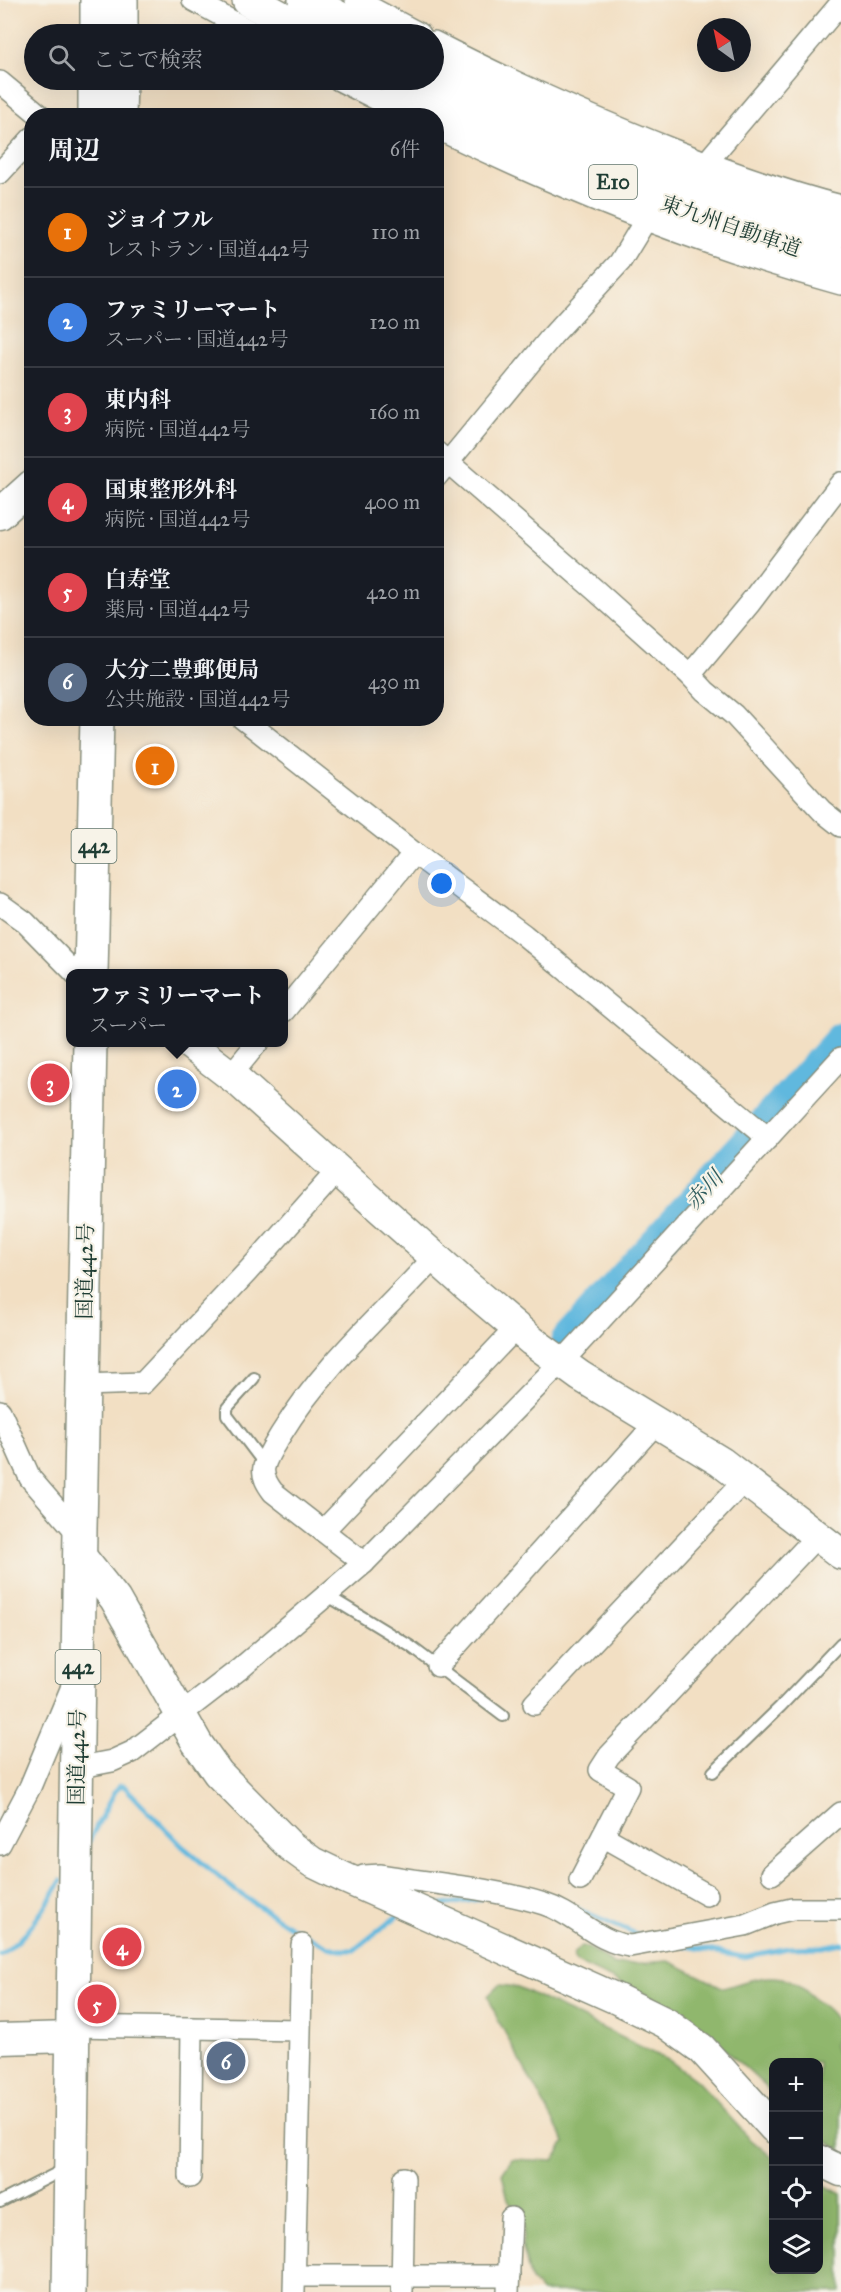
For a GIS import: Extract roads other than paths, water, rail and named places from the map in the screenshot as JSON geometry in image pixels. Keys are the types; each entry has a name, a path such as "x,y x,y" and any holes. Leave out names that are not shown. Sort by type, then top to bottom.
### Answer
{"highway":[{"path":"96,24 97,0"},
{"path":"121,0 121,24"},
{"path":"249,0 292,24"},
{"path":"305,0 350,24"},
{"name":"東九州自動車道","path":"444,75 606,148 773,209 841,230"},
{"path":"95,90 95,108"},
{"path":"119,108 120,90"},
{"name":"東九州自動車道","path":"414,90 639,194 724,226 841,263"},
{"name":"442","path":"91,969 97,726"},
{"name":"国道442号","path":"69,2292 90,1047"}],"street":[{"path":"193,0 237,24"},
{"path":"356,0 401,24"},
{"path":"706,163 841,3"},
{"path":"444,47 504,78 592,118 706,163 841,206"},
{"path":"0,82 31,108"},
{"path":"359,90 394,108"},
{"path":"444,132 556,184 645,221 796,272 841,284"},
{"path":"0,173 24,147"},
{"path":"444,458 620,262 645,221"},
{"path":"444,466 690,675 734,715 822,811 841,826"},
{"path":"690,675 750,603 841,483"},
{"path":"0,514 24,492"},
{"path":"253,726 414,853 524,935 768,1138"},
{"path":"288,1006 414,853"},
{"path":"0,904 25,922 71,969"},
{"path":"194,1047 231,1075 516,1328 561,1362 746,1479 841,1554"},
{"path":"231,1075 254,1047"},
{"path":"76,1768 122,1757 241,1668 364,1563 561,1362 841,1058"},
{"path":"83,1385 143,1383 248,1271 338,1170"},
{"path":"364,1563 273,1492 264,1474 265,1465 267,1457 303,1400 435,1257"},
{"path":"323,1531 516,1328"},
{"path":"0,1411 30,1478 80,1546 115,1599 197,1743 218,1773 277,1834 312,1862 359,1885 617,1999 666,2023 702,2049 769,2123"},
{"path":"438,1666 657,1422"},
{"path":"534,1704 746,1479"},
{"path":"580,1880 628,1787 600,1770 609,1756 818,1535"},
{"path":"0,1844 30,1788 78,1673"},
{"path":"772,1874 841,1813"},
{"path":"603,1836 707,1895"},
{"path":"359,1885 364,1876 381,1875 531,1900 563,1912 606,1940 630,1946 745,1925 783,1911 841,1909"},
{"path":"303,1945 294,2284 509,2284 511,2218"},
{"path":"190,2177 192,2028"},
{"path":"0,2038 72,2032 192,2028 299,2030"},
{"path":"823,2162 841,2171"},
{"path":"402,2284 404,2178"}],"lane":[{"path":"254,1378 227,1408 227,1415 265,1465"},
{"path":"328,1596 438,1666 502,1716"},
{"path":"713,1772 841,1643"},
{"path":"0,2202 71,2166"}],"waterway":[{"name":"赤川","path":"567,1341 841,1039"},
{"path":"89,1841 114,1793 119,1786 124,1786 182,1846 236,1891 289,1926 329,1947 354,1950 400,1914"},
{"path":"0,1955 27,1931 61,1881"},
{"path":"438,1906 479,1899"},
{"path":"575,1908 641,1936"},
{"path":"682,1945 743,1957 788,1948 822,1947 841,1943"}],"place":[{"name":"ジョイフル","path":"155,766"},
{"name":"東内科","path":"50,1083"},
{"name":"ファミリーマート","path":"177,1089"},
{"name":"国東整形外科","path":"122,1947"},
{"name":"白寿堂","path":"97,2004"},
{"name":"大分二豊郵便局","path":"226,2061"}]}
